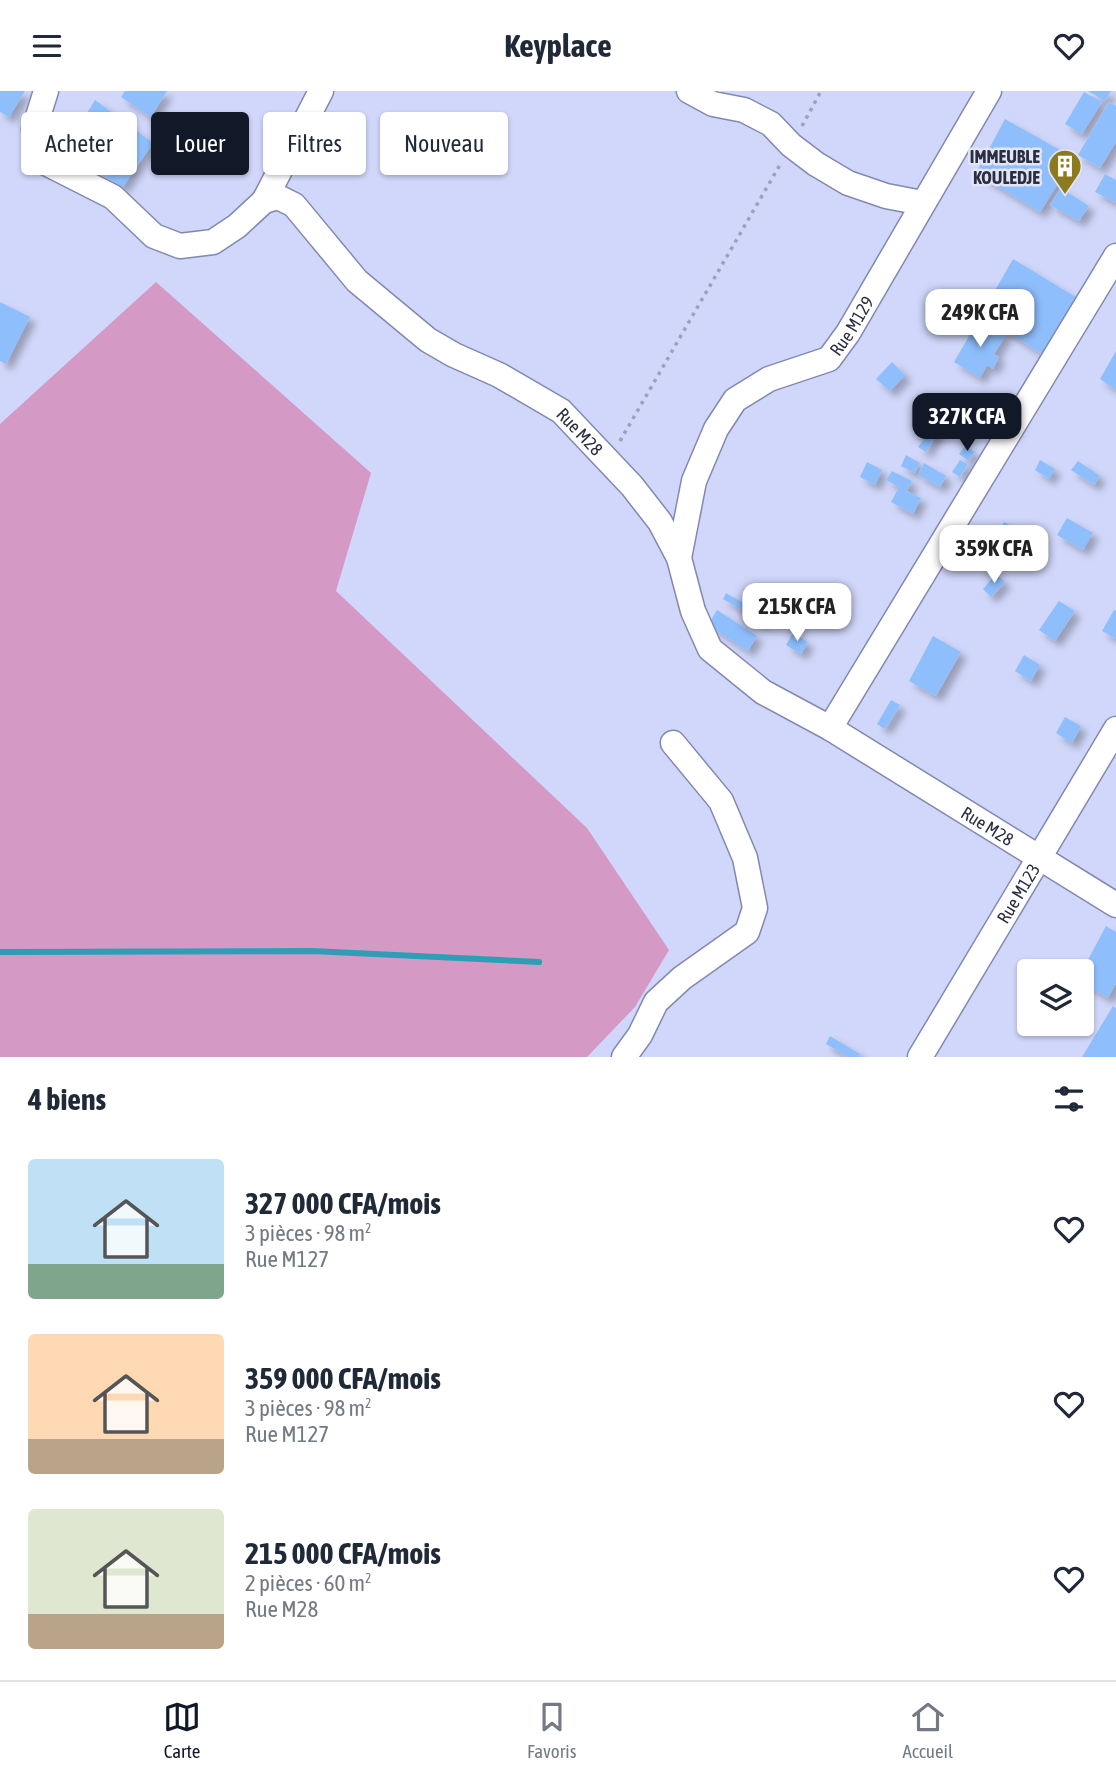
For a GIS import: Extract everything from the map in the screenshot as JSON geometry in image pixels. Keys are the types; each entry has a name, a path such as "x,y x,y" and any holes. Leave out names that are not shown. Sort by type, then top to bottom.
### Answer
{"street":[{"path":"46,91 34,129 36,148 44,162 113,197 154,236 180,246 213,242 237,226 264,201 321,91"},
{"path":"689,91 713,104 744,110 771,124 791,145 848,183 886,196 922,204"},
{"name":"Rue M129","path":"679,558 694,481 716,429 735,400 769,379 829,359 848,333 989,91"},
{"name":"Rue M28","path":"264,201 278,198 294,205 357,281 428,340 499,375 561,411 632,486 653,513 679,558 693,611 710,649 763,692 830,728 1116,905"},
{"path":"830,728 1116,255"},
{"name":"Rue M123","path":"920,1057 1116,729"},
{"path":"624,1057 640,1035 656,1002 682,978 747,932 755,908 745,858 721,801 673,744"}],"path":[{"path":"608,462 821,91"}],"shaded area":[{"path":"156,282 371,473 336,591 587,828 669,950 635,1007 587,1057 0,1057 0,424"}],"building":[{"path":"0,91 25,91 9,117 0,112"},
{"path":"125,91 167,91 154,112 151,112 151,117 121,97"},
{"path":"1088,91 1111,91 1105,101"},
{"path":"1084,92 1102,102 1082,134 1065,124"},
{"path":"95,100 111,112 88,112"},
{"path":"1109,102 1116,106 1116,142 1100,168 1078,155"},
{"path":"1005,119 1074,158 1040,212 976,173"},
{"path":"137,131 151,142 151,146 137,166"},
{"path":"1105,174 1116,180 1116,203 1095,192"},
{"path":"104,175 131,175 122,188"},
{"name":"IMMEUBLE KOULEDJE","path":"1061,188 1089,206 1079,221 1050,205"},
{"path":"1013,259 1084,302 1048,358 981,315"},
{"path":"0,302 30,317 6,364 0,361"},
{"path":"979,319 1006,335 994,354 999,357 993,369 987,365 980,378 954,362"},
{"path":"1116,351 1116,390 1100,379"},
{"path":"892,362 905,375 890,391 876,379"},
{"path":"925,422 939,432 926,452 918,447 924,439 917,434"},
{"path":"965,446 975,452 969,461 959,454"},
{"path":"906,455 920,463 915,473 901,466"},
{"path":"960,460 968,464 960,477 952,472"},
{"path":"1040,460 1055,469 1049,479 1035,470"},
{"path":"1078,461 1100,476 1094,485 1071,470"},
{"path":"867,462 882,470 875,485 860,477"},
{"path":"924,463 946,476 940,487 918,475"},
{"path":"892,471 912,481 907,491 921,498 913,514 891,502 899,487 886,480"},
{"path":"1067,518 1093,533 1083,550 1057,535"},
{"path":"1004,522 1020,531 1011,547 994,538"},
{"path":"996,574 1005,582 991,597 983,589"},
{"path":"726,593 766,616 763,622 723,599"},
{"path":"1059,601 1075,611 1055,641 1039,630"},
{"path":"717,610 757,636 748,651 708,625"},
{"path":"1114,610 1116,611 1116,639 1102,631"},
{"path":"793,633 808,642 801,654 786,645"},
{"path":"933,636 961,652 936,696 909,681"},
{"path":"1024,655 1040,665 1031,681 1015,671"},
{"path":"891,700 900,705 885,729 877,724"},
{"path":"1065,717 1081,726 1072,743 1056,733"},
{"path":"1106,926 1116,932 1116,983 1108,998 1094,990 1094,959 1088,959"},
{"path":"1113,1006 1116,1008 1116,1057 1082,1057"},
{"path":"830,1036 860,1054 858,1057 848,1057 826,1044"}],"waterway":[{"path":"0,952 312,951 539,962"}],"place":[{"name":"IMMEUBLE KOULEDJE","path":"1065,196"}]}
